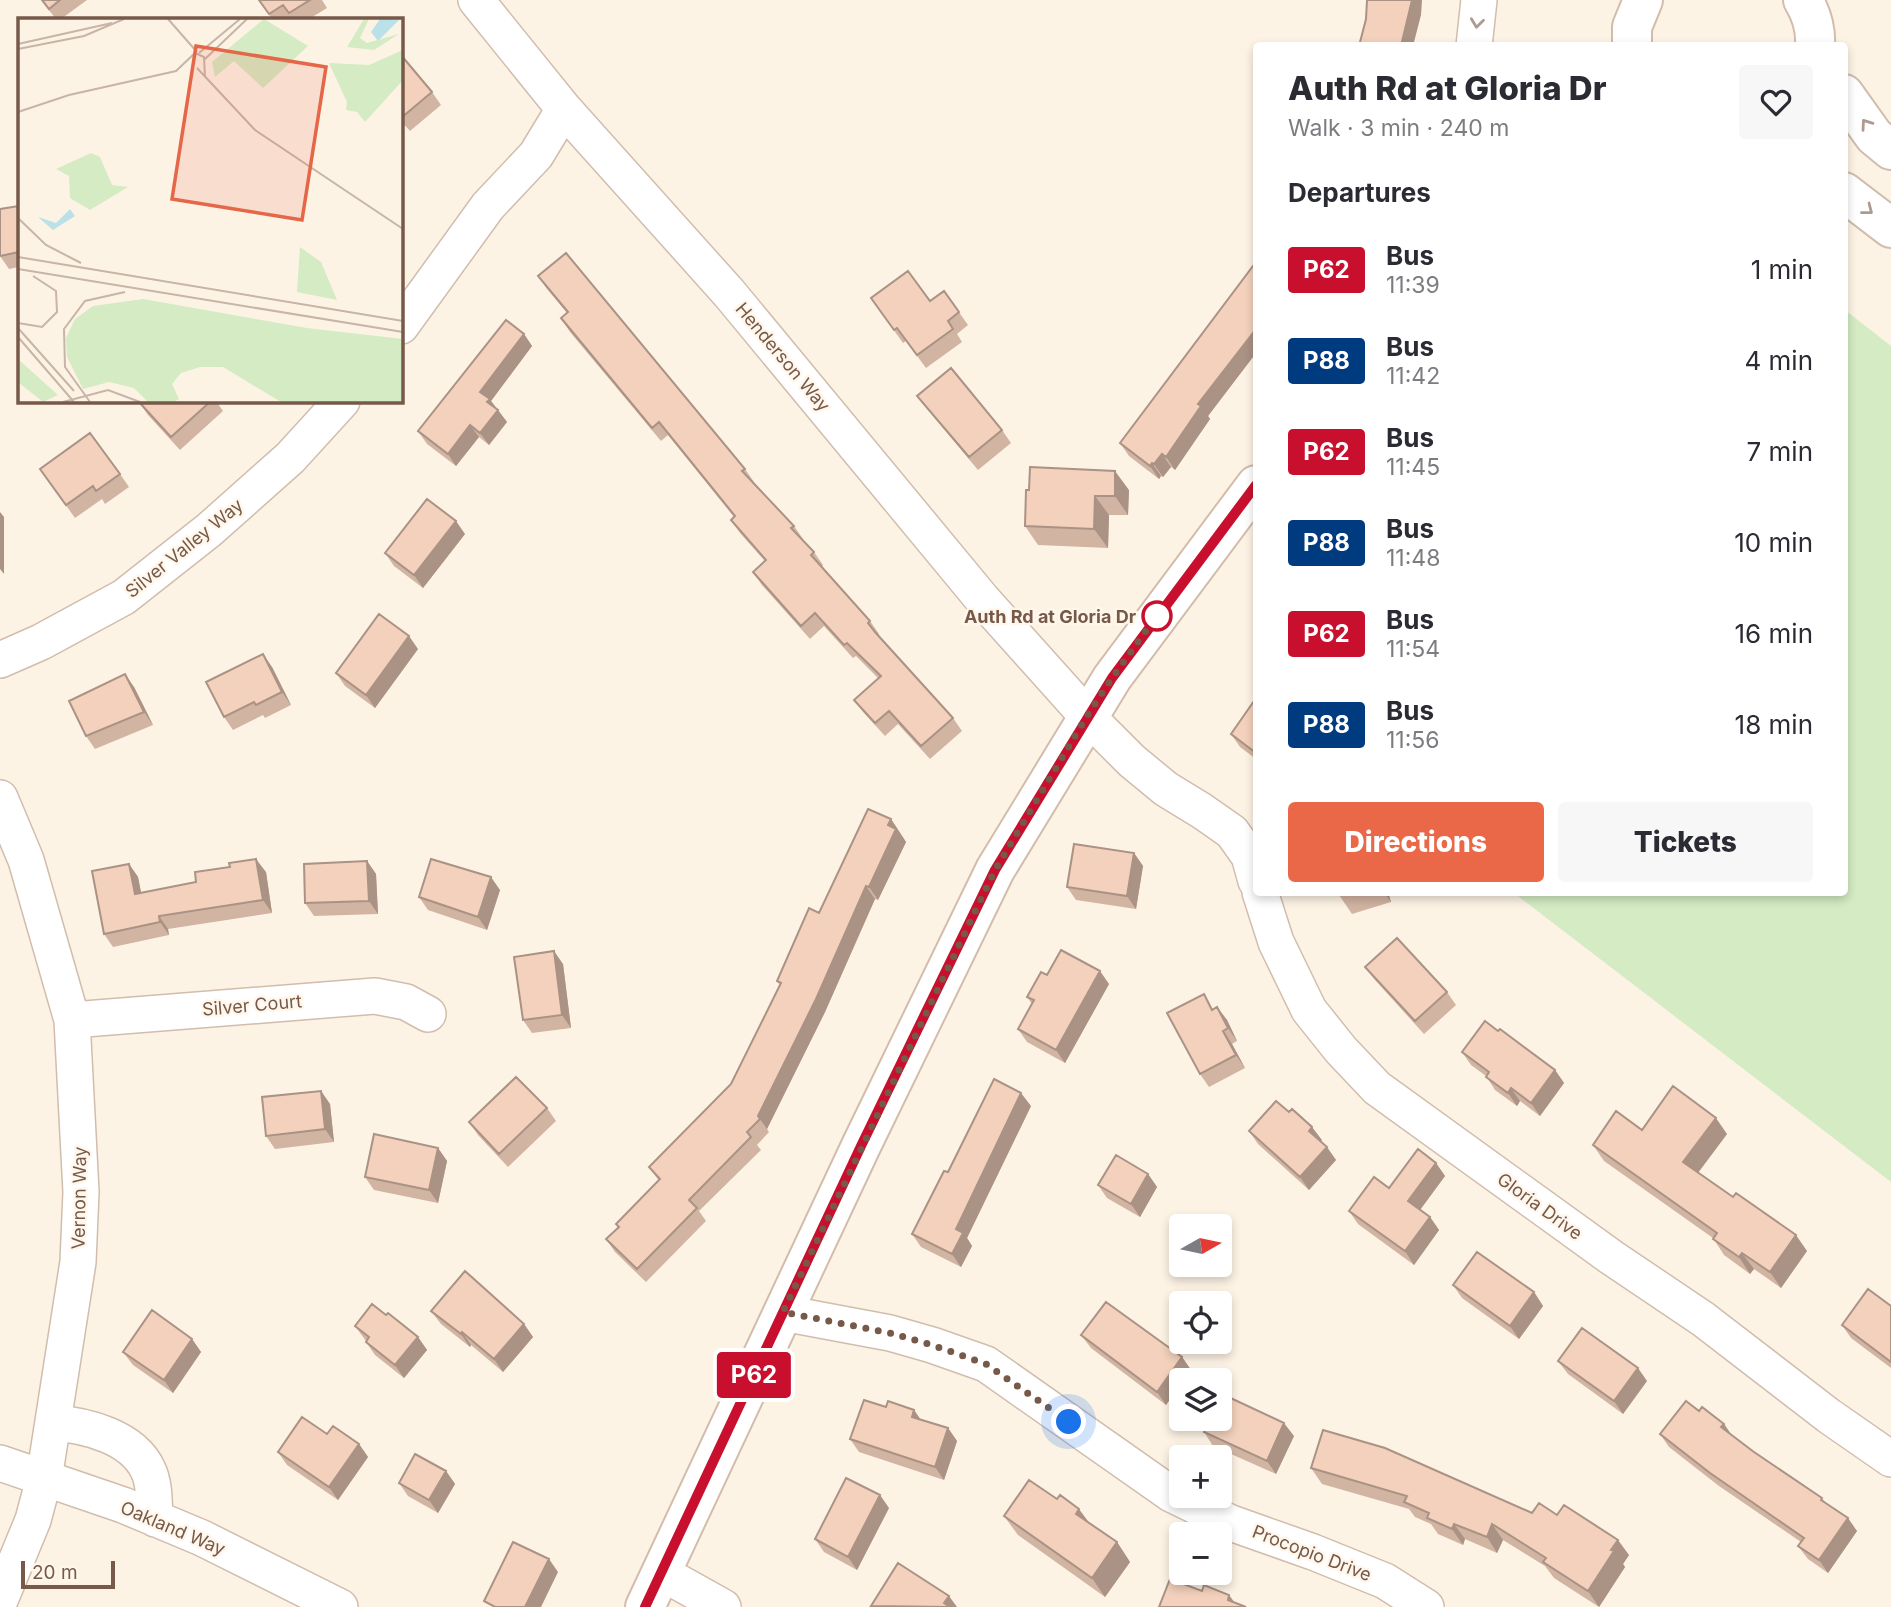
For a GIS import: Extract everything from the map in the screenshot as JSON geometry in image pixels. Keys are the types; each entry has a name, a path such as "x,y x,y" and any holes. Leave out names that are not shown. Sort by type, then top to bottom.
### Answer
{"main road":[{"path":"1848,100 1874,136 1891,150"},
{"path":"1848,195 1891,228"},
{"path":"645,1607 995,870 1112,678 1253,489"}],"street":[{"name":"Henderson Way","path":"476,0 564,109 729,293 983,600 1087,716"},
{"path":"1474,42 1479,0"},
{"path":"402,325 488,206 536,155 564,109"},
{"name":"Silver Valley Way","path":"0,660 41,642 124,597 209,530 280,467 341,402"},
{"path":"1087,716 1132,761 1166,789 1232,832 1249,856 1253,870"},
{"name":"Vernon Way","path":"0,798 26,860 72,1020 81,1192 78,1262 44,1479 33,1520 0,1600"},
{"name":"Gloria Drive","path":"1261,896 1276,942 1309,1010 1341,1050 1377,1088 1611,1257 1703,1319 1829,1416 1891,1459"},
{"name":"Silver Court","path":"72,1020 375,996 406,1002 428,1014"},
{"name":"Procopio Drive","path":"783,1312 890,1333 986,1364 1171,1494 1231,1523 1385,1581 1426,1607"},
{"path":"53,1423 93,1429 140,1457 148,1469 152,1483 155,1519"},
{"name":"Oakland Way","path":"0,1463 202,1538 340,1607"},
{"path":"662,1573 723,1607"}],"green space":[{"path":"1848,312 1891,346 1891,1182 1518,896 1848,896"}],"building":[{"path":"42,0 60,0 49,9"},
{"path":"259,0 310,0 289,13 283,5 269,14"},
{"path":"1367,0 1412,0 1402,42 1360,42 1366,19"},
{"path":"402,56 432,92 402,117"},
{"path":"18,206 18,252 0,256 0,209"},
{"path":"566,253 745,469 742,471 794,526 791,528 814,552 811,555 870,621 868,623 875,632 953,718 921,746 889,711 875,723 854,700 881,676 847,643 844,645 815,613 801,626 753,572 766,560 731,520 735,516 659,422 652,428 561,318 568,312 538,276"},
{"path":"1253,266 1253,333 1198,404 1201,406 1166,457 1162,454 1150,466 1120,443"},
{"path":"908,271 930,301 944,291 959,312 948,321 953,329 917,355 897,328 894,330 871,298"},
{"path":"506,320 524,334 480,392 490,399 487,402 498,410 480,433 470,425 448,454 418,431"},
{"path":"951,368 1002,430 969,457 917,396"},
{"path":"139,402 210,402 171,437"},
{"path":"90,433 120,474 96,491 93,486 66,505 40,469"},
{"path":"1030,467 1115,471 1115,496 1095,496 1094,529 1025,526"},
{"path":"427,499 456,521 414,575 385,553"},
{"path":"379,614 409,636 366,695 336,673"},
{"path":"263,654 282,692 224,717 206,682"},
{"path":"125,674 144,712 86,736 69,701"},
{"path":"1253,702 1253,751 1231,734"},
{"path":"868,809 891,819 888,825 896,829 869,887 866,886 816,999 758,1116 760,1119 747,1132 751,1137 689,1200 697,1208 637,1269 606,1239 619,1227 616,1224 660,1179 649,1167 731,1084 781,983 777,981 809,908 819,913"},
{"path":"1074,844 1134,853 1127,896 1067,887"},
{"path":"256,859 263,900 159,916 160,922 104,934 92,871 129,864 135,894 196,882 195,872 230,867 229,863"},
{"path":"431,859 491,877 478,917 419,897"},
{"path":"367,861 369,901 305,903 304,864"},
{"path":"1397,938 1447,992 1415,1021 1365,967"},
{"path":"1061,950 1100,971 1056,1050 1018,1029 1034,1000 1027,997 1041,972 1047,975"},
{"path":"554,951 562,1015 523,1020 514,957"},
{"path":"1204,994 1212,1010 1217,1007 1228,1028 1223,1031 1236,1055 1200,1074 1167,1013"},
{"path":"1485,1021 1555,1070 1531,1103 1511,1088 1508,1093 1486,1077 1489,1072 1462,1052"},
{"path":"516,1077 547,1108 499,1154 469,1122"},
{"path":"994,1079 1021,1093 956,1229 963,1233 952,1254 912,1234 944,1171 948,1172"},
{"path":"1673,1086 1716,1118 1683,1162 1733,1197 1736,1193 1796,1235 1770,1272 1742,1253 1739,1257 1713,1239 1717,1233 1593,1145 1616,1111 1642,1130"},
{"path":"321,1091 325,1129 266,1136 262,1097"},
{"path":"1276,1101 1289,1112 1292,1109 1312,1127 1309,1131 1327,1147 1300,1177 1249,1131"},
{"path":"374,1134 438,1148 429,1190 365,1177"},
{"path":"1418,1149 1436,1163 1408,1201 1430,1217 1405,1251 1349,1211 1374,1177 1389,1188"},
{"path":"1116,1155 1148,1174 1131,1204 1098,1185"},
{"path":"1477,1252 1534,1292 1510,1326 1453,1285"},
{"path":"465,1271 524,1324 494,1359 431,1311"},
{"path":"1868,1289 1891,1306 1891,1362 1842,1325"},
{"path":"1106,1302 1169,1348 1169,1354 1182,1357 1174,1368 1169,1368 1169,1375 1157,1392 1081,1335"},
{"path":"372,1304 418,1337 395,1365 366,1342 369,1337 355,1326"},
{"path":"152,1310 192,1339 164,1380 123,1352"},
{"path":"1582,1328 1638,1368 1614,1401 1558,1361"},
{"path":"1232,1399 1284,1423 1267,1461 1204,1432 1232,1431"},
{"path":"864,1400 886,1407 888,1401 914,1410 912,1417 948,1428 935,1467 850,1439"},
{"path":"1686,1401 1699,1411 1702,1407 1724,1424 1721,1427 1848,1518 1819,1560 1798,1546 1804,1538 1710,1473 1660,1434"},
{"path":"302,1417 327,1434 333,1426 359,1444 329,1487 278,1452"},
{"path":"1323,1430 1385,1448 1532,1513 1539,1503 1557,1515 1564,1505 1618,1540 1611,1550 1614,1551 1588,1591 1543,1562 1546,1558 1492,1524 1487,1537 1454,1524 1452,1529 1427,1518 1429,1513 1404,1502 1407,1496 1311,1468"},
{"path":"415,1454 446,1471 429,1500 399,1483"},
{"path":"846,1478 880,1495 848,1557 815,1539"},
{"path":"1029,1480 1057,1499 1060,1495 1079,1509 1076,1514 1117,1542 1092,1578 1004,1516"},
{"path":"513,1542 549,1559 525,1607 495,1607 484,1601"},
{"path":"898,1563 949,1596 944,1603 950,1607 871,1606"},
{"path":"1169,1582 1169,1585 1186,1585 1202,1591 1204,1585 1229,1595 1228,1600 1246,1607 1159,1607"}],"bus line":[{"name":"P62","path":"645,1607 861,1146 995,870 1112,678 1253,489"}],"place":[{"name":"Auth Rd at Gloria Dr","path":"1157,616"}],"route":[{"path":"1069,1422 986,1364 890,1333 783,1312 995,870 1087,716 1158,614 1157,616"}]}
